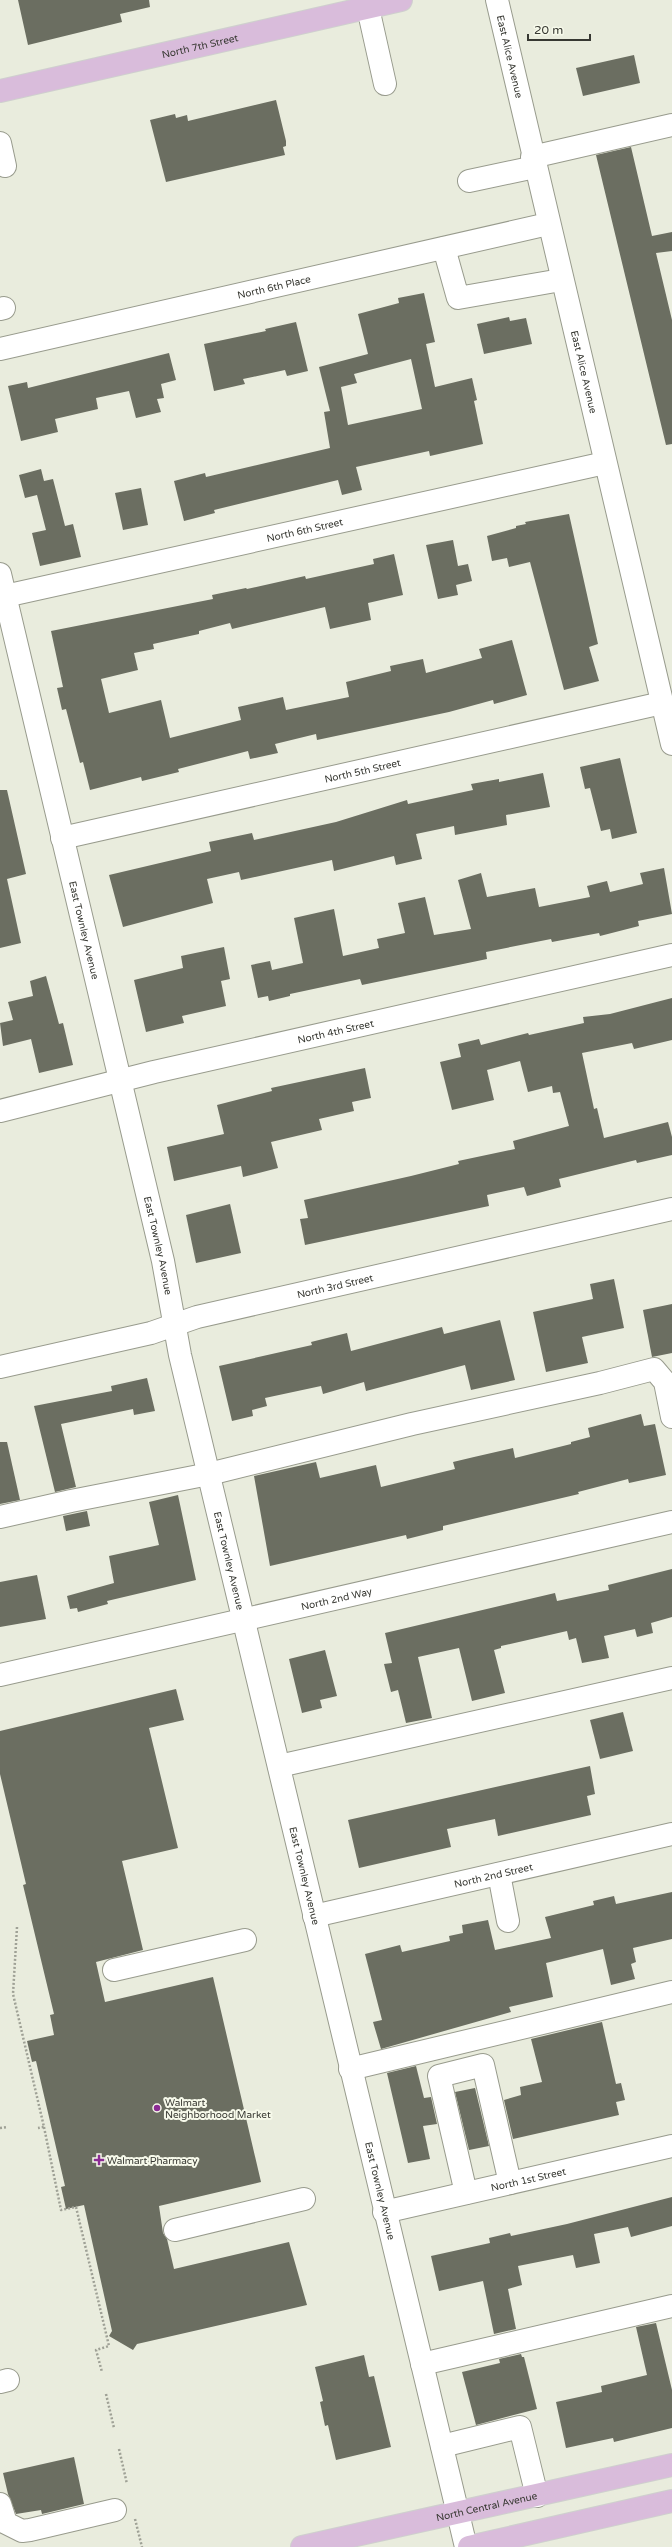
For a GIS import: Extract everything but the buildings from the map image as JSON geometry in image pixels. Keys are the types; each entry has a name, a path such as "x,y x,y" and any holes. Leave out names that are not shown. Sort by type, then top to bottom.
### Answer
{"main road":[{"name":"North 7th Street","path":"0,91 401,0"},
{"name":"North Central Avenue","path":"302,2547 458,2514 672,2465"},
{"path":"467,2547 672,2501"}],"street":[{"name":"East Alice Avenue","path":"496,0 561,280 672,744"},
{"path":"368,8 385,84"},
{"path":"469,181 672,125"},
{"path":"0,143 5,166"},
{"name":"North 6th Place","path":"0,349 548,224"},
{"path":"444,248 458,298 561,280"},
{"name":"North 6th Street","path":"5,596 605,463"},
{"name":"East Townley Avenue","path":"0,574 163,1261 180,1355 384,2212 467,2547"},
{"name":"North 5th Street","path":"62,838 662,703"},
{"name":"North 4th Street","path":"0,1111 121,1081 672,956"},
{"name":"North 3rd Street","path":"0,1367 151,1333 197,1317 672,1209"},
{"path":"0,1517 71,1500 209,1474 404,1426 592,1385 654,1369 665,1382 672,1417"},
{"name":"North 2nd Way","path":"0,1674 672,1522"},
{"path":"279,1766 672,1678"},
{"name":"North 2nd Street","path":"314,1916 672,1834"},
{"path":"499,1874 508,1921"},
{"path":"114,1970 245,1940"},
{"path":"350,2069 672,1992"},
{"path":"466,2193 439,2076 483,2065 510,2182"},
{"name":"North 1st Street","path":"384,2212 672,2146"},
{"path":"175,2230 304,2199"},
{"path":"422,2364 672,2306"},
{"path":"442,2446 520,2428 537,2496"},
{"path":"0,2504 6,2523 22,2531 125,2514"}],"path":[{"path":"17,1927 13,1994 44,2127 61,2210 76,2207 109,2346 96,2350 102,2372"},
{"path":"0,2128 7,2127"},
{"path":"38,2128 44,2127"},
{"path":"106,2394 114,2428"},
{"path":"119,2449 127,2484"},
{"path":"125,2514 142,2547"}],"place":[{"name":"Walmart Neighborhood Market","path":"157,2108"},
{"name":"Walmart Pharmacy","path":"99,2160"}]}
